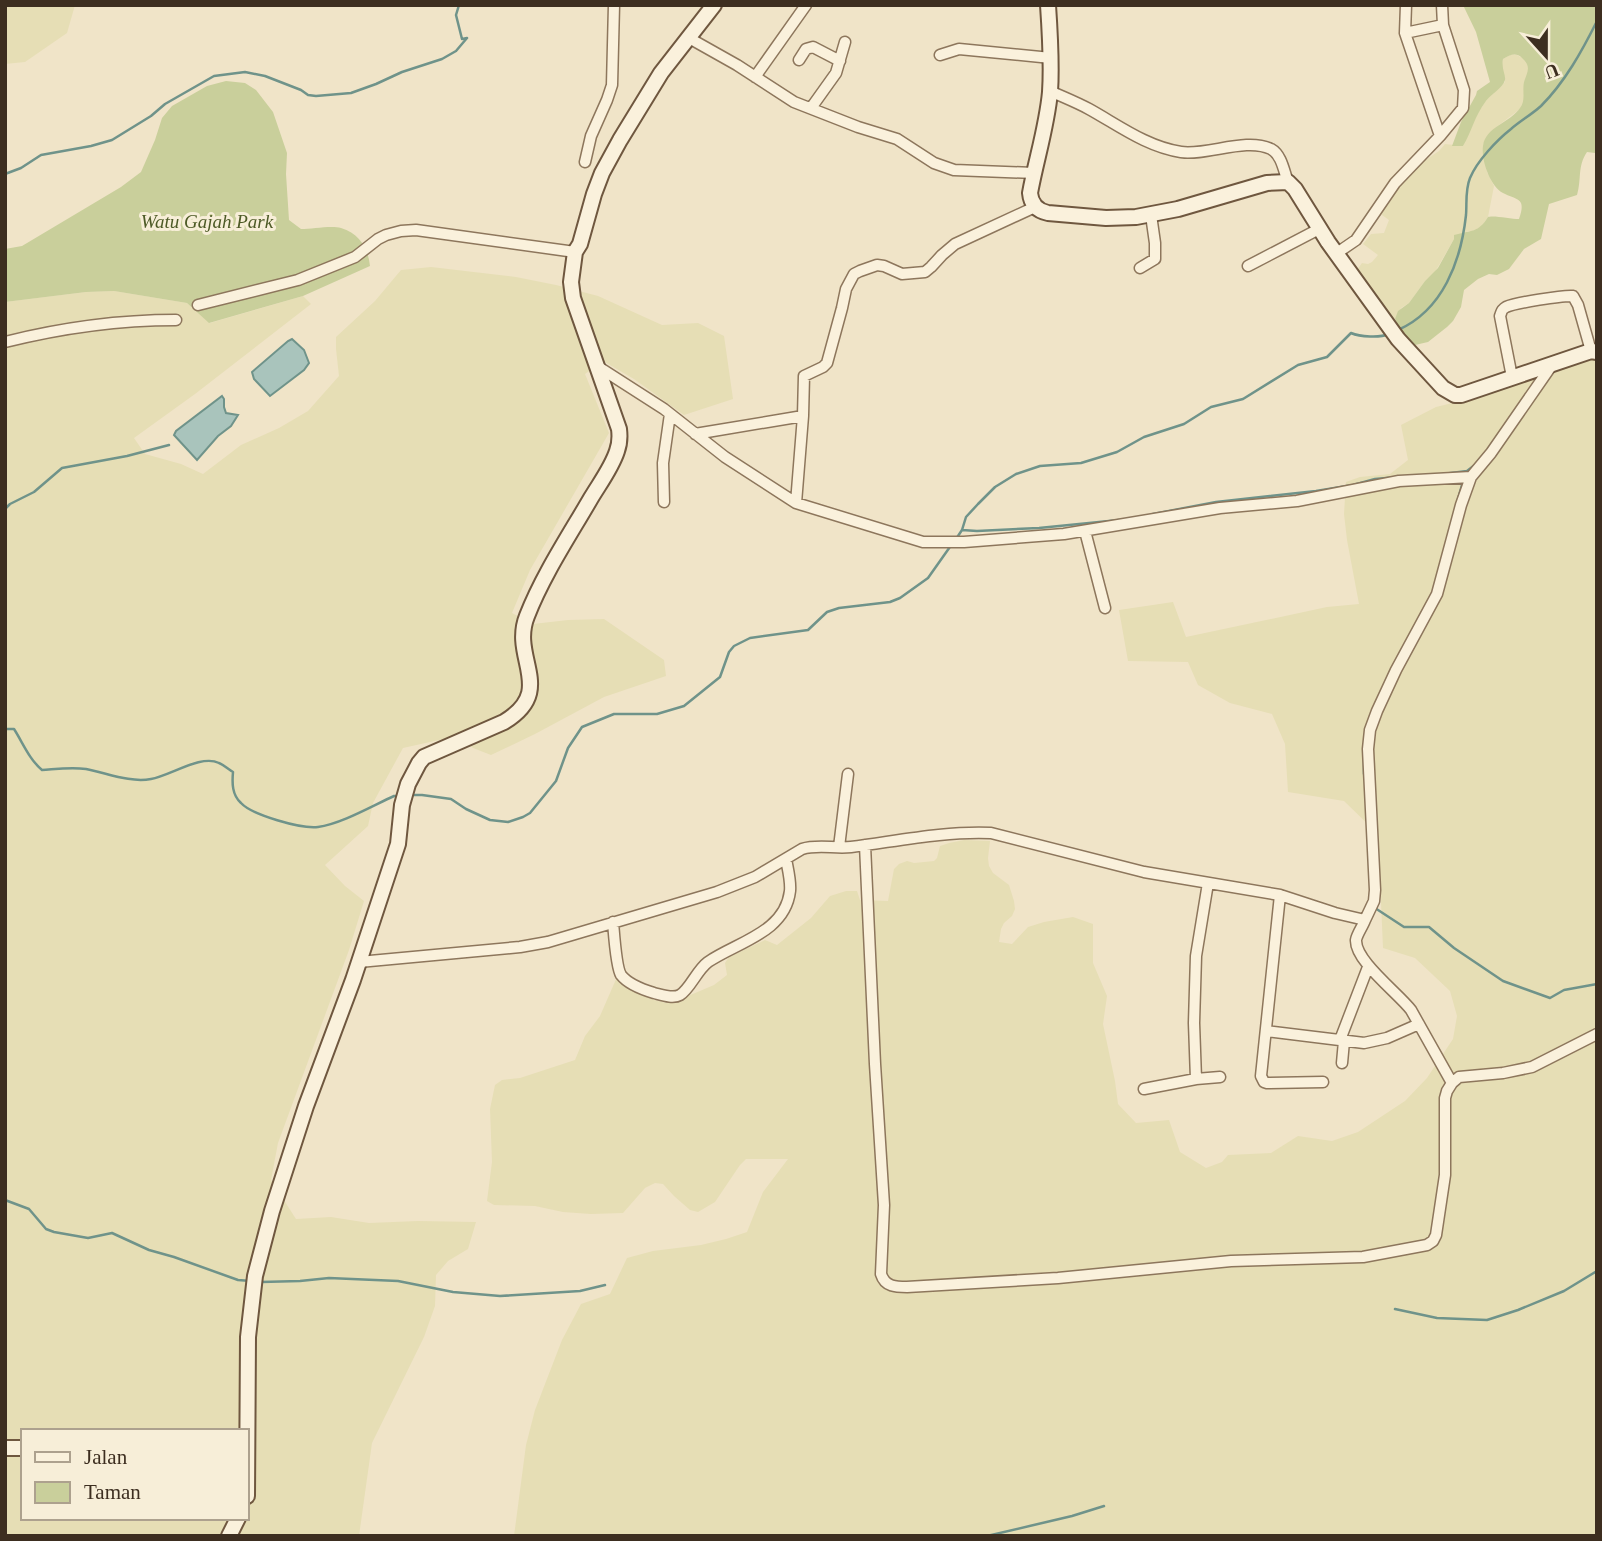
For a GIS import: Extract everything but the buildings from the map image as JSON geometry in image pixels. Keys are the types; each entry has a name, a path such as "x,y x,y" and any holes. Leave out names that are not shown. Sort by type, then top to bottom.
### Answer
{"main road":[{"path":"247,1429 248,1337 254,1282 272,1211 306,1106 359,962 398,844 402,805 408,784 424,757 504,722 524,706 530,690 523,636 524,622 560,552 614,459 620,441 619,429 573,298 571,282 575,252 580,244 594,194 602,173 649,92 714,5"},
{"path":"1048,5 1050,91 1030,193 1035,207 1040,211 1116,218 1151,215 1267,183 1288,182 1398,339 1443,388 1455,395 1461,396 1594,352"},
{"path":"229,1536 237,1520"}],"street":[{"path":"585,162 591,136 612,85 614,5"},
{"path":"755,77 806,5"},
{"path":"1406,5 1405,33 1440,136"},
{"path":"1337,253 1356,240 1395,183 1463,108 1464,90 1443,25 1442,5"},
{"path":"1405,33 1443,25"},
{"path":"690,38 794,102 897,139 945,168 1034,173"},
{"path":"811,108 836,73 845,42"},
{"path":"799,60 806,49 813,47 840,61"},
{"path":"940,55 963,49 1051,58"},
{"path":"1050,91 1160,147 1183,153 1240,146 1271,149 1279,156 1288,182"},
{"path":"796,503 804,376 827,363 846,289 855,274 877,265 884,265 902,274 925,272 955,244 1035,207"},
{"path":"1140,268 1155,259 1151,215"},
{"path":"1248,266 1319,229"},
{"path":"198,304 318,273 355,257 378,239 401,231 416,230 575,252"},
{"path":"1512,377 1500,316 1508,306 1573,296 1594,352"},
{"path":"5,342 113,323 176,320"},
{"path":"1452,1083 1404,1001 1368,967 1356,940 1373,904 1375,880 1368,749 1370,730 1396,670 1437,594 1471,477 1491,453 1552,365"},
{"path":"597,366 670,414 725,457 796,503 923,542 964,542 1064,534 1220,508 1297,500 1399,481 1471,477"},
{"path":"664,502 663,463 670,414"},
{"path":"695,434 803,416"},
{"path":"1085,531 1105,608"},
{"path":"839,847 848,774"},
{"path":"359,962 534,945 565,938 717,892 755,877 809,847 864,845 914,837 976,832 991,833 1144,872 1280,895 1335,914 1365,920"},
{"path":"864,845 884,1205 881,1274 882,1279 891,1286 1058,1278 1231,1261 1363,1257 1427,1245 1436,1236 1445,1175 1445,1098 1452,1083 1466,1075 1503,1073 1532,1067 1597,1034"},
{"path":"613,922 621,975 644,990 677,996 709,961 764,931 782,914 790,889 786,859"},
{"path":"1196,1079 1196,956 1208,883"},
{"path":"1280,895 1261,1076 1264,1082 1323,1082"},
{"path":"1342,1063 1342,1040 1368,967"},
{"path":"1266,1031 1374,1042 1419,1024"},
{"path":"1144,1089 1220,1077"}],"shaded area":[{"path":"5,5 75,5 67,33 25,62 5,64"},
{"path":"1510,55 1524,59 1529,74 1524,82 1524,101 1520,109 1499,125 1484,142 1487,172 1494,186 1488,217 1481,227 1454,239 1435,272 1409,303 1401,308 1395,319 1389,318 1358,274 1357,270 1362,263 1372,262 1378,255 1363,244 1371,234 1384,233 1389,220 1380,211 1392,188 1445,144 1463,146 1475,117 1488,98 1505,82 1501,67 1503,59"},
{"path":"431,267 516,277 556,285 598,296 662,325 698,323 724,336 733,399 684,415 634,379 603,361 585,374 609,433 530,570 512,613 533,624 604,619 664,660 666,676 604,697 491,755 473,748 457,736 403,748 373,803 368,826 325,865 364,901 349,950 278,1143 271,1180 296,1219 331,1217 369,1223 476,1222 468,1249 448,1261 436,1275 435,1306 424,1337 372,1443 359,1536 5,1536 5,302 114,291 187,303 210,323 303,296 311,304 134,438 145,454 181,464 203,474 241,445 308,411 339,376 336,337 375,301 401,270"},
{"path":"1597,357 1597,1536 514,1536 526,1445 535,1410 562,1340 581,1304 610,1294 627,1258 653,1251 701,1245 747,1232 763,1192 788,1159 746,1159 715,1202 698,1212 690,1210 663,1184 655,1183 645,1188 623,1213 563,1212 535,1206 494,1205 487,1201 492,1162 490,1109 495,1085 502,1080 520,1078 575,1060 585,1036 600,1016 617,977 654,1000 674,1002 714,985 727,975 725,963 729,957 765,940 777,945 811,918 830,896 857,891 860,900 888,901 894,869 899,864 907,861 934,861 940,846 949,843 964,840 990,841 989,866 993,873 1009,885 1015,909 1001,929 999,942 1012,944 1028,927 1044,922 1073,917 1093,924 1093,963 1107,996 1103,1024 1118,1104 1136,1123 1169,1120 1180,1152 1206,1168 1222,1162 1228,1155 1271,1153 1298,1136 1332,1141 1358,1132 1405,1101 1427,1078 1453,1039 1457,1016 1450,991 1415,958 1383,948 1378,834 1344,801 1288,792 1285,744 1272,714 1230,703 1198,685 1188,662 1128,661 1119,610 1173,602 1186,637 1327,607 1359,604 1344,514 1346,482 1360,477 1390,474 1408,460 1401,425 1436,407 1485,395 1516,382"}],"green space":[{"path":"1463,5 1597,5 1597,155 1587,152 1584,157 1577,195 1549,204 1541,239 1524,249 1509,269 1478,279 1464,290 1461,307 1453,321 1428,342 1415,345 1403,335 1395,319 1398,311 1409,303 1438,268 1454,235 1478,228 1488,217 1519,219 1522,209 1520,201 1498,190 1494,185 1487,172 1483,152 1488,134 1516,113 1522,105 1528,67 1520,56 1513,55 1503,59 1504,83 1482,107 1463,146 1452,146 1477,91 1490,82 1476,32"},
{"name":"Watu Gajah Park","path":"226,81 245,83 256,90 273,112 287,153 289,220 301,229 332,227 348,231 362,243 370,266 303,296 209,323 187,303 114,291 5,302 5,249 22,246 121,187 141,172 162,118 172,106 207,86"}],"water":[{"path":"292,339 304,350 309,363 304,370 270,396 254,379 252,372"},
{"path":"222,396 226,413 238,415 231,426 218,436 197,460 174,435"}],"waterway":[{"path":"5,174 21,168 41,155 112,140 165,104 214,76 245,72 265,76 316,96 351,93 376,84 456,51 467,38 462,39 456,15 459,5"},
{"path":"1398,330 1427,310 1447,282 1460,250 1468,183 1473,171 1500,139 1550,97 1572,66 1597,21"},
{"path":"956,539 966,517 995,487 1016,474 1040,466 1081,463 1117,452 1144,437 1184,424 1211,407 1243,399 1298,365 1327,357 1351,333 1370,337 1389,334"},
{"path":"5,509 34,492 62,468 169,445"},
{"path":"1443,474 1467,471 1476,464"},
{"path":"1153,514 1216,502 1316,491 1398,477"},
{"path":"1458,499 1462,485"},
{"path":"962,530 1039,528 1119,520"},
{"path":"411,795 451,799 490,820 508,822 523,817 530,813 556,781 568,748 582,727 614,714 657,714 684,706 720,677 734,646 750,638 808,630 827,612 839,608 890,602 900,598 928,578 952,544"},
{"path":"5,729 14,729 42,770 80,768 143,780 203,761 219,763 233,772 234,793 247,808 300,826 327,825 394,796 401,796"},
{"path":"1364,752 1364,774"},
{"path":"1375,908 1404,927 1429,927 1454,948 1503,981 1550,998 1564,990 1597,984"},
{"path":"5,1200 29,1209 46,1229 54,1232 88,1238 112,1233 149,1250 238,1280 251,1281"},
{"path":"1395,1309 1437,1318 1487,1320 1564,1291 1597,1271"},
{"path":"261,1282 329,1278 398,1281 453,1292 500,1296 580,1291 605,1285"},
{"path":"987,1536 1104,1506"}]}
